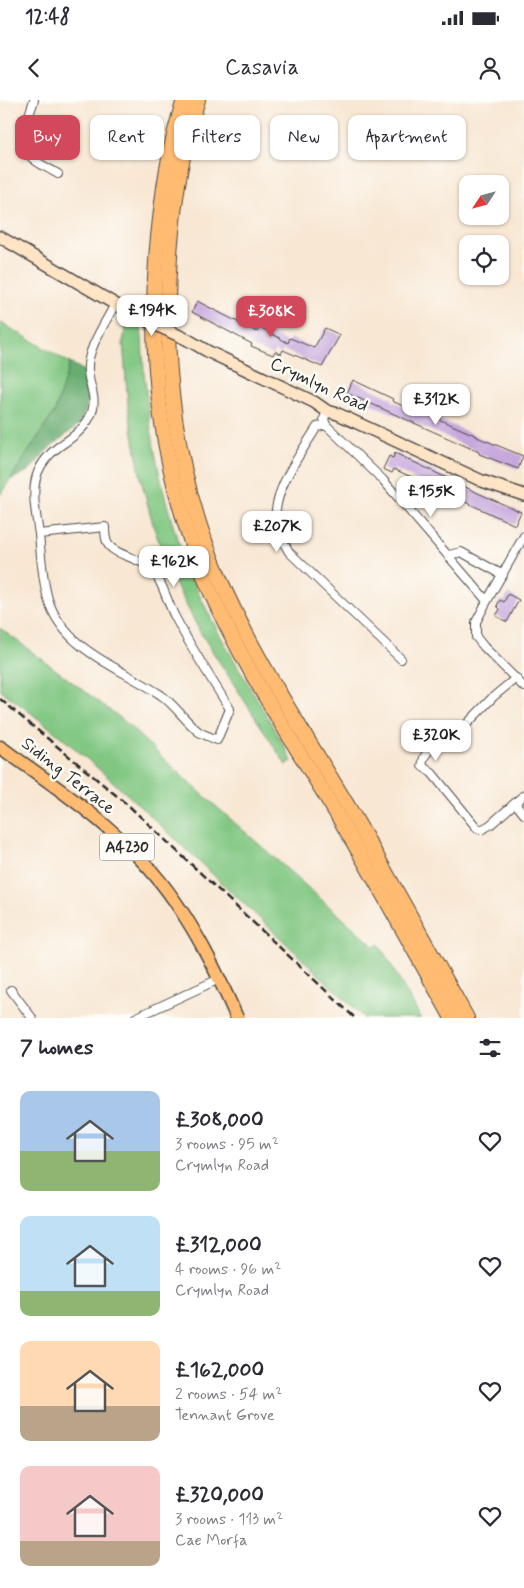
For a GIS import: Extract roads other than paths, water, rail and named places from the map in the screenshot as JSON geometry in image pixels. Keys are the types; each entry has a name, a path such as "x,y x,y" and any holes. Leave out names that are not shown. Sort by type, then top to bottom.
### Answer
{"highway":[{"path":"184,100 167,167 161,206 155,276 155,353 158,401 176,494 207,584 228,628 452,1018"},
{"path":"198,100 180,169 174,207 168,277 168,351 172,398 189,490 203,535 220,579 240,622 266,670 355,818 467,1018"}],"main road":[{"name":"Siding Terrace","path":"0,746 94,817 151,872 173,898 190,923 219,979"},
{"name":"A4230","path":"219,979 237,1018"}],"street":[{"path":"34,100 24,136 25,148 31,157 58,174"},
{"name":"Crymlyn Road","path":"0,237 128,311 188,340 208,352 314,402 327,411 338,414 482,481 524,495"},
{"path":"39,534 105,527 107,543 111,548 151,568 174,617 189,640 199,662 230,709 217,740 200,733 160,694 96,657 57,620 48,599 35,506 34,483 46,457 84,426 91,414 94,394 88,371 88,360 91,350 115,304"},
{"path":"327,411 324,419 326,425 383,480 487,601"},
{"path":"326,425 317,427 282,485 275,511 278,532 289,552 401,659"},
{"path":"524,536 476,622 476,636 484,647 524,687"},
{"path":"449,555 461,552 503,575"},
{"path":"516,678 493,697 462,729 430,750 424,757 422,766 432,773 477,828 481,830 490,825 524,795"},
{"path":"515,803 524,814"},
{"path":"135,1018 219,979"},
{"path":"11,990 32,1018"}],"railway":[{"path":"0,699 129,806 355,1018"}]}
